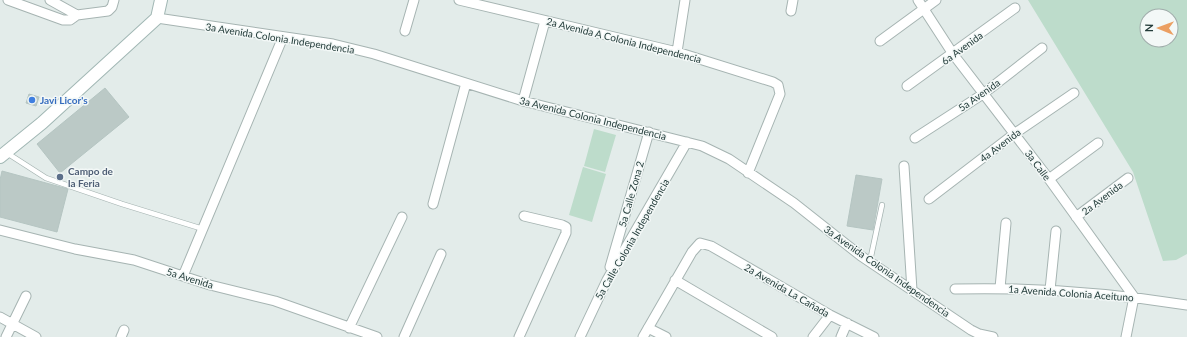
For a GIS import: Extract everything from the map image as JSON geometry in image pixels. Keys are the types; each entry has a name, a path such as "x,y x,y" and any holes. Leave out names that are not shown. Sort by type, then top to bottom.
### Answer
{"street":[{"path":"8,0 63,20 70,20 77,15 108,10 112,7 114,0"},
{"path":"50,0 77,15"},
{"path":"3,154 42,123 157,18 161,0"},
{"path":"405,31 414,0"},
{"name":"2a Avenida A Colonia Independencia","path":"459,0 677,52 773,82 778,86 780,94 748,173"},
{"path":"677,52 685,0"},
{"path":"791,11 793,0"},
{"name":"3a Calle","path":"918,0 953,54 1049,179 1134,297"},
{"path":"880,41 936,0"},
{"name":"6a Avenida","path":"907,86 1015,8"},
{"name":"3a Avenida Colonia Independencia","path":"157,18 333,44 374,54 523,101 649,132 714,151 794,203 870,261 912,290 979,334 992,337"},
{"path":"523,101 545,21"},
{"path":"183,276 283,37"},
{"name":"5a Avenida","path":"915,138 983,94 1042,48"},
{"path":"433,204 466,83"},
{"name":"4a Avenida","path":"929,199 1014,134 1074,94"},
{"name":"5a Calle Zona 2","path":"607,280 649,132"},
{"name":"5a Calle Colonia Independencia","path":"580,337 607,280 686,142"},
{"path":"1049,179 1098,143"},
{"path":"904,166 912,290"},
{"name":"2a Avenida","path":"1076,217 1128,178"},
{"path":"519,337 566,233 566,227 562,225 524,216"},
{"path":"349,328 402,217"},
{"path":"1000,288 1006,223"},
{"name":"5a Avenida","path":"0,230 75,249 134,260 210,285 275,301 377,337"},
{"path":"1050,290 1056,231"},
{"name":"2a Avenida La Cañada","path":"675,280 692,252 700,244 711,246 830,316 874,337"},
{"path":"404,337 441,254"},
{"path":"643,337 675,280 772,337"},
{"name":"1a Avenida Colonia Aceituno","path":"955,289 1000,288 1050,290 1134,297 1187,305"},
{"path":"6,337 26,296"},
{"path":"1126,337 1134,297"},
{"path":"813,337 830,316"},
{"path":"0,317 36,337"},
{"path":"841,337 847,323"},
{"path":"648,328 666,337"}],"lane":[{"path":"3,154 46,178 122,204 203,228"},
{"path":"870,261 882,205"}],"green space":[{"path":"1028,0 1187,0 1187,254 1176,260 1163,261 1133,172"},
{"path":"594,129 616,135 605,172 584,166"},
{"path":"583,167 606,174 592,222 569,215"}],"building":[{"path":"105,88 129,117 60,173 37,144"},
{"name":"Javi Licor's","path":"29,94 39,97 36,106 26,103"},
{"path":"2,171 68,189 57,232 0,217 0,180"},
{"path":"856,175 882,179 873,230 847,226"}],"place":[{"name":"Javi Licor's","path":"32,100"},
{"name":"Campo de la Feria","path":"60,177"}]}
